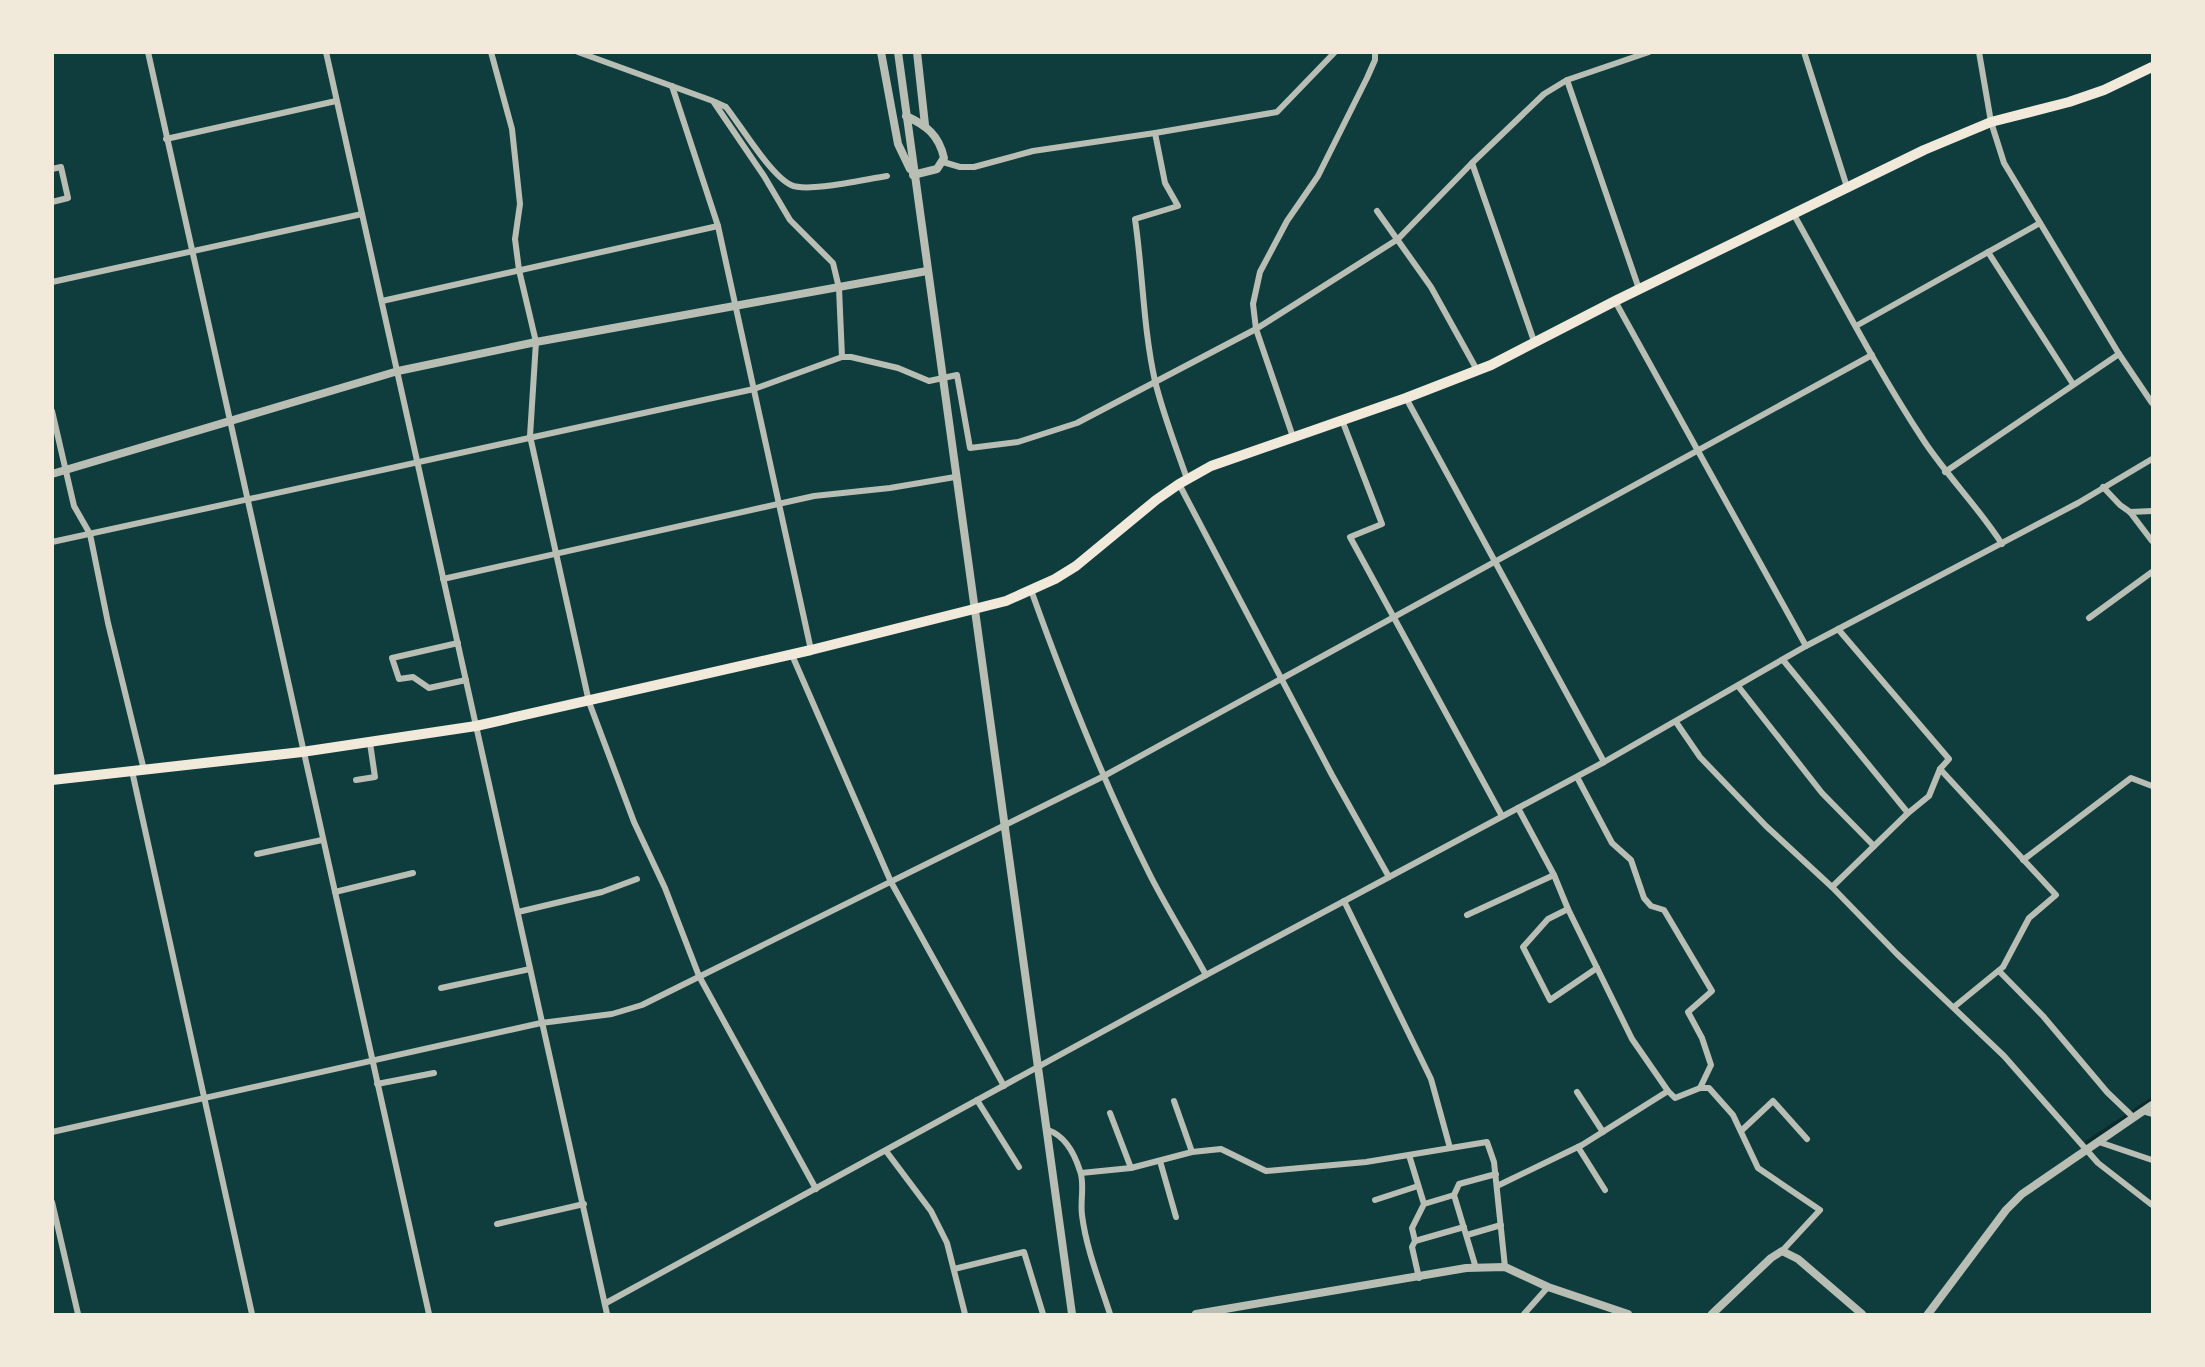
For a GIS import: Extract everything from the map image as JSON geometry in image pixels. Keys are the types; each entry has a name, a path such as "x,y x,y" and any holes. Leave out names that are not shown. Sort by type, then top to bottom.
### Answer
{"highway":[{"path":"52,780 302,752 476,726 811,650 1006,601 1076,566 1135,516 1183,481 1211,466 1406,398 1477,370 1535,344 1639,289 1924,150 1991,122 2081,98 2122,83 2152,67"}],"street":[{"path":"148,52 429,1314"},
{"path":"326,52 607,1314"},
{"path":"491,52 512,129 520,204 515,239 519,270 536,342 530,436 589,702 634,822 665,888 699,975 816,1189"},
{"path":"578,52 726,107 778,176 791,185 807,188 887,176"},
{"path":"881,52 898,144 913,175"},
{"path":"898,52 1072,1314"},
{"path":"917,52 925,125"},
{"path":"943,162 960,167 974,167 1033,151 1277,112 1335,52"},
{"path":"1293,437 1256,329 1253,304 1260,272 1287,222 1318,176 1367,79 1375,60 1375,52"},
{"path":"52,542 754,388 850,356 898,368 929,381 957,374 970,448 1017,442 1077,423 1256,329 1398,239 1544,94 1567,80 1649,52"},
{"path":"1804,52 1847,187"},
{"path":"1979,52 1991,122 2004,163 2119,354 2152,403"},
{"path":"1567,80 1639,289"},
{"path":"672,86 718,226 811,650"},
{"path":"166,139 336,101"},
{"path":"713,101 790,220 833,264 839,288 842,357"},
{"path":"905,116 925,125 938,140 944,158 937,169 913,175"},
{"path":"1154,133 1165,183 1178,206 1135,219 1142,299 1156,381 1183,481 1282,679 1388,877"},
{"path":"1472,163 1535,344"},
{"path":"52,169 61,167 68,198 52,202"},
{"path":"1377,211 1431,287 1477,370"},
{"path":"1793,213 1872,355 1945,472 1990,525 2002,544"},
{"path":"52,282 362,214"},
{"path":"1856,326 2040,223"},
{"path":"382,301 718,226"},
{"path":"1988,252 2073,384"},
{"path":"52,474 398,371 536,342 927,271"},
{"path":"1615,301 1806,646"},
{"path":"1945,472 2119,354"},
{"path":"52,1132 373,1059 541,1023 612,1014 642,1005 1104,776 1872,355"},
{"path":"2145,391 2152,387"},
{"path":"1406,398 1604,762"},
{"path":"53,414 74,506 90,534 252,1314"},
{"path":"1342,420 1382,524 1350,537 1502,816"},
{"path":"606,1303 1206,975 1577,777 1806,646 2078,503 2152,459"},
{"path":"443,579 814,496 890,488 955,477"},
{"path":"2103,487 2130,512 2152,541"},
{"path":"2130,512 2152,511"},
{"path":"2089,618 2152,572"},
{"path":"1031,590 1064,682 1104,776 1152,878 1206,975"},
{"path":"1832,887 1929,796 1940,769 1949,759 1838,629"},
{"path":"458,643 392,658 399,679 413,677 429,688 466,680"},
{"path":"792,654 891,881 1004,1086"},
{"path":"1783,660 1908,813"},
{"path":"1738,686 1822,793 1874,846"},
{"path":"1676,722 1700,757 1766,826 2004,1056 2098,1163 2152,1205"},
{"path":"356,780 375,777 370,743"},
{"path":"1940,769 2056,895 2029,918 2003,967 1954,1007"},
{"path":"1577,777 1612,843 1631,860 1644,898 1651,906 1664,910 1713,991 1688,1012 1712,1065 1700,1088"},
{"path":"2024,860 2131,778 2152,786"},
{"path":"1517,808 1554,875 1632,1040 1668,1091 1675,1098 1700,1088 1709,1088 1734,1115 1758,1168 1820,1210 1782,1251 1771,1258 1712,1314"},
{"path":"257,854 322,840"},
{"path":"335,892 412,873"},
{"path":"1467,915 1554,875"},
{"path":"518,912 602,891 637,879"},
{"path":"1344,901 1431,1079 1450,1148"},
{"path":"1568,909 1548,919 1523,947 1550,1000 1597,968"},
{"path":"441,988 530,969"},
{"path":"1998,971 2043,1016 2107,1092 2133,1117"},
{"path":"377,1084 435,1073"},
{"path":"1497,1186 1578,1147 1668,1091"},
{"path":"1577,1092 1603,1132"},
{"path":"977,1100 1019,1167"},
{"path":"1174,1101 1192,1152"},
{"path":"1741,1131 1773,1101 1807,1139"},
{"path":"1928,1314 2006,1210 2022,1194 2152,1105"},
{"path":"2142,1111 2152,1114"},
{"path":"1110,1113 1132,1168"},
{"path":"1048,1130 1060,1136 1066,1143 1082,1173 1082,1215 1110,1314"},
{"path":"1082,1173 1132,1168 1192,1152 1221,1149 1266,1171 1366,1162 1487,1142 1496,1174 1506,1267"},
{"path":"2098,1142 2152,1160"},
{"path":"1578,1147 1605,1190"},
{"path":"886,1151 931,1211 947,1243 965,1314"},
{"path":"1409,1155 1424,1204 1412,1228 1415,1241 1412,1247 1419,1278"},
{"path":"1160,1161 1176,1217"},
{"path":"1476,1268 1454,1195 1459,1184 1496,1174"},
{"path":"1375,1200 1418,1186"},
{"path":"1424,1204 1454,1195"},
{"path":"52,1202 78,1314"},
{"path":"497,1224 583,1205"},
{"path":"1467,1236 1501,1225"},
{"path":"1415,1241 1464,1227"},
{"path":"1782,1251 1798,1259 1862,1314"},
{"path":"954,1269 1024,1252 1043,1314"},
{"path":"1196,1314 1476,1268 1506,1267 1548,1287 1628,1314"},
{"path":"1524,1314 1548,1287"}],"waterway":[{"path":"2087,1142 2152,1099"}]}
